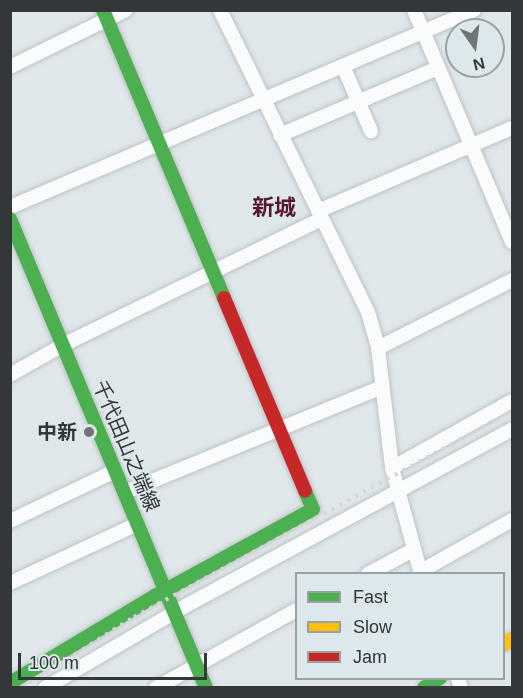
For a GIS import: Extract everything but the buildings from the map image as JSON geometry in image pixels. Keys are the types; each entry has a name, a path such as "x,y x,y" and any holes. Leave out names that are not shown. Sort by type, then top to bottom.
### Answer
{"street":[{"path":"10,67 105,15 126,10"},
{"path":"220,10 368,312 378,348 392,468 421,572 513,520"},
{"path":"414,10 513,242"},
{"path":"10,207 474,10"},
{"path":"10,683 164,591 314,509 161,142 105,15"},
{"path":"343,66 371,131"},
{"path":"280,135 438,68"},
{"path":"10,375 63,345 319,215 513,128"},
{"name":"千代田山之端線","path":"10,219 206,687"},
{"path":"378,348 513,279"},
{"path":"124,492 382,387"},
{"path":"392,468 513,401"},
{"path":"45,687 174,612 513,429"},
{"path":"10,521 115,471"},
{"path":"10,583 137,524"},
{"path":"370,572 413,550"},
{"path":"156,687 295,611"}],"railway":[{"path":"22,688 134,617 512,411"}],"traffic: fast":[{"path":"103,10 224,298"},
{"path":"10,219 206,688"},
{"path":"10,683 155,596 313,509 305,491"},
{"path":"424,688 437,680"}],"traffic: slow":[{"path":"505,643 512,639"}],"traffic: jam":[{"path":"224,298 305,491"}],"place":[{"name":"中新","path":"89,432"}],"district":[{"name":"新城","path":"274,208"}]}
